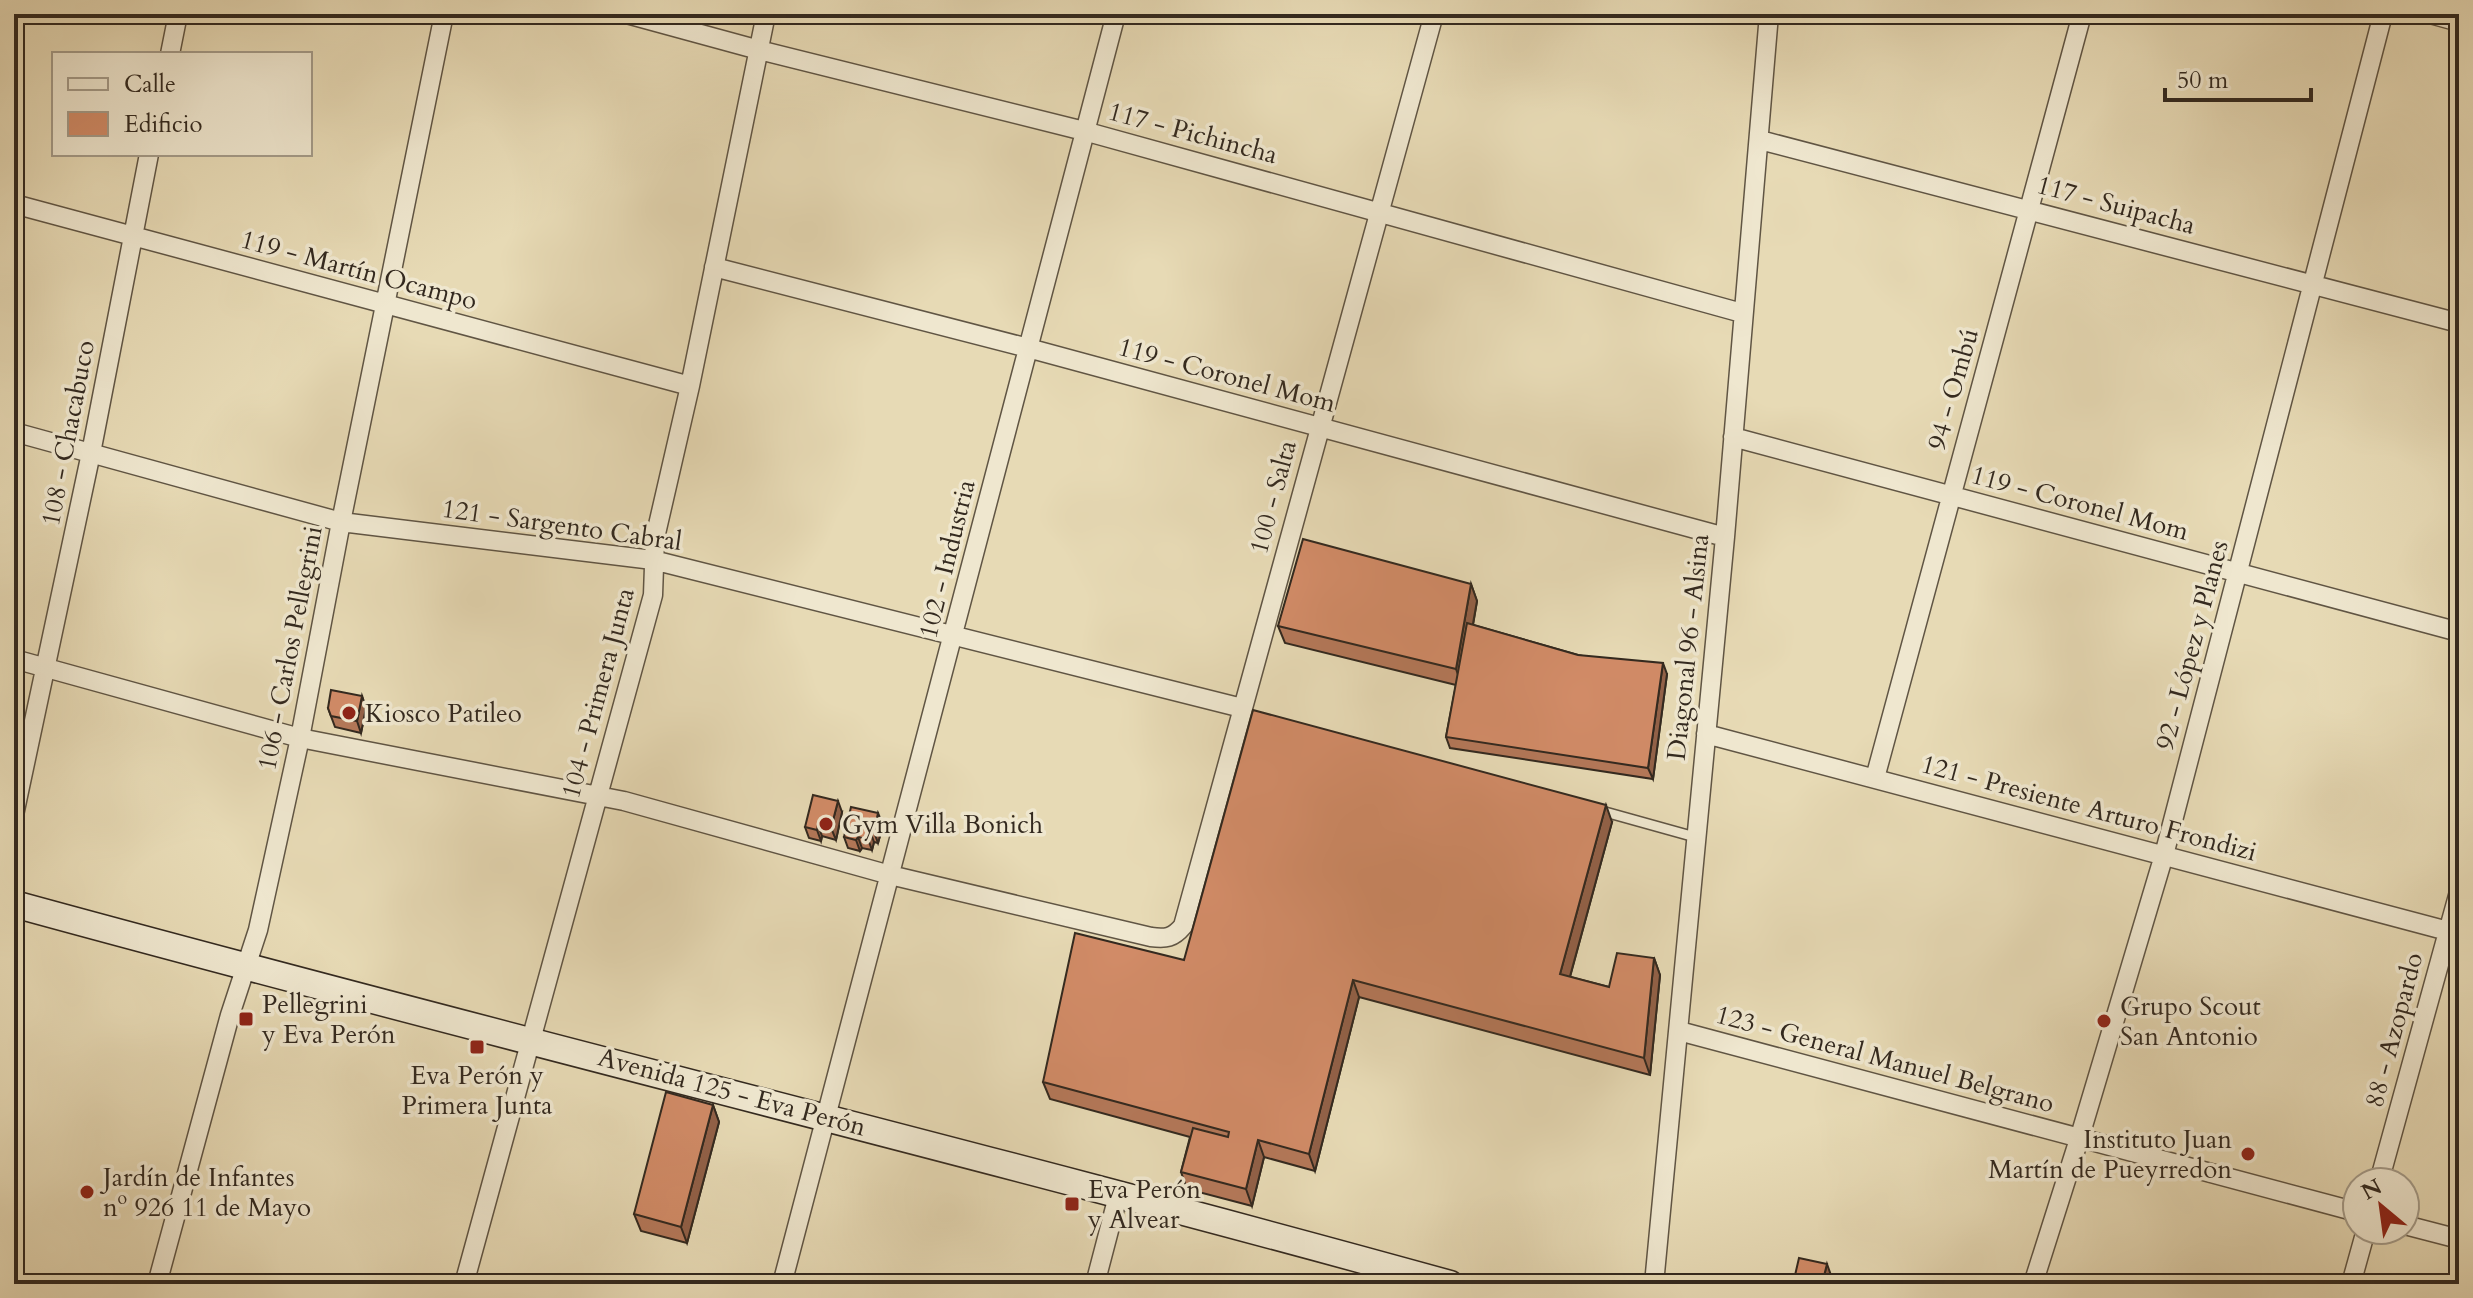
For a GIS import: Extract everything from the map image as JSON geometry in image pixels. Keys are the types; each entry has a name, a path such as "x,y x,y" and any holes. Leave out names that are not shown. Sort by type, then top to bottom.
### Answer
{"main road":[{"name":"Avenida 125 - Eva Perón","path":"14,904 245,968 828,1117 1410,1279 1450,1284"}],"street":[{"path":"170,52 178,14"},
{"name":"106 - Carlos Pellegrini","path":"157,1284 258,930 300,738 444,14"},
{"name":"117 - Pichincha","path":"627,14 1084,131 1742,313"},
{"name":"104 - Primera Junta","path":"464,1284 653,595 655,538 690,386 766,14"},
{"name":"102 - Industria","path":"782,1284 1116,14"},
{"name":"100 - Salta","path":"890,875 1165,939 1183,926 1434,14"},
{"name":"Diagonal 96 - Alsina","path":"1654,1284 1725,537 1769,14"},
{"name":"94 - Ombú","path":"1875,778 2082,14"},
{"name":"92 - López y Planes","path":"2033,1284 2164,855 2383,14"},
{"path":"2430,14 2459,22"},
{"name":"117 - Suipacha","path":"1760,140 2459,323"},
{"name":"108 - Chacabuco","path":"14,815 91,453 149,156"},
{"name":"119 - Martín Ocampo","path":"14,204 690,386"},
{"name":"119 - Coronel Mom","path":"714,267 1028,348 1725,537"},
{"name":"121 - Sargento Cabral","path":"14,432 341,522 653,560 1242,708"},
{"name":"119 - Coronel Mom","path":"1733,437 2459,632"},
{"path":"14,659 300,738 598,795 890,875"},
{"name":"121 - Presiente Arturo Frondizi","path":"1706,734 2454,932"},
{"name":"88 - Azopardo","path":"2384,1166 2454,932 2459,892"},
{"name":"123 - General Manuel Belgrano","path":"1679,1031 2341,1208"},
{"path":"1095,1284 1118,1196"},
{"path":"2421,1229 2459,1239"},
{"path":"2351,1284 2362,1246"}],"lane":[{"path":"1594,809 1695,837"}],"building":[{"path":"1303,539 1471,584 1456,669 1278,626"},
{"path":"1467,623 1578,655 1663,663 1648,768 1446,737"},
{"path":"331,690 362,696 357,721 331,716 328,708"},
{"path":"1253,710 1606,805 1560,974 1609,987 1617,953 1654,958 1644,1058 1353,980 1309,1154 1258,1140 1246,1189 1181,1172 1193,1128 1228,1137 1229,1132 1043,1082 1075,933 1184,960"},
{"path":"813,795 838,801 831,828 818,825 817,830 805,827"},
{"path":"851,807 878,813 874,832 870,831 868,839 844,837"},
{"path":"666,1092 713,1105 681,1227 634,1214"},
{"path":"1799,1258 1827,1264 1822,1284 1793,1284"}],"place":[{"name":"Kiosco Patileo","path":"349,713"},
{"name":"Gym Villa Bonich","path":"826,824"},
{"name":"Pellegrini y Eva Perón","path":"246,1019"},
{"name":"Grupo Scout San Antonio","path":"2104,1021"},
{"name":"Eva Perón y Primera Junta","path":"477,1047"},
{"name":"Instituto Juan Martín de Pueyrredon","path":"2248,1154"},
{"name":"Jardín de Infantes nº 926 11 de Mayo","path":"87,1192"},
{"name":"Eva Perón y Alvear","path":"1072,1204"}]}
